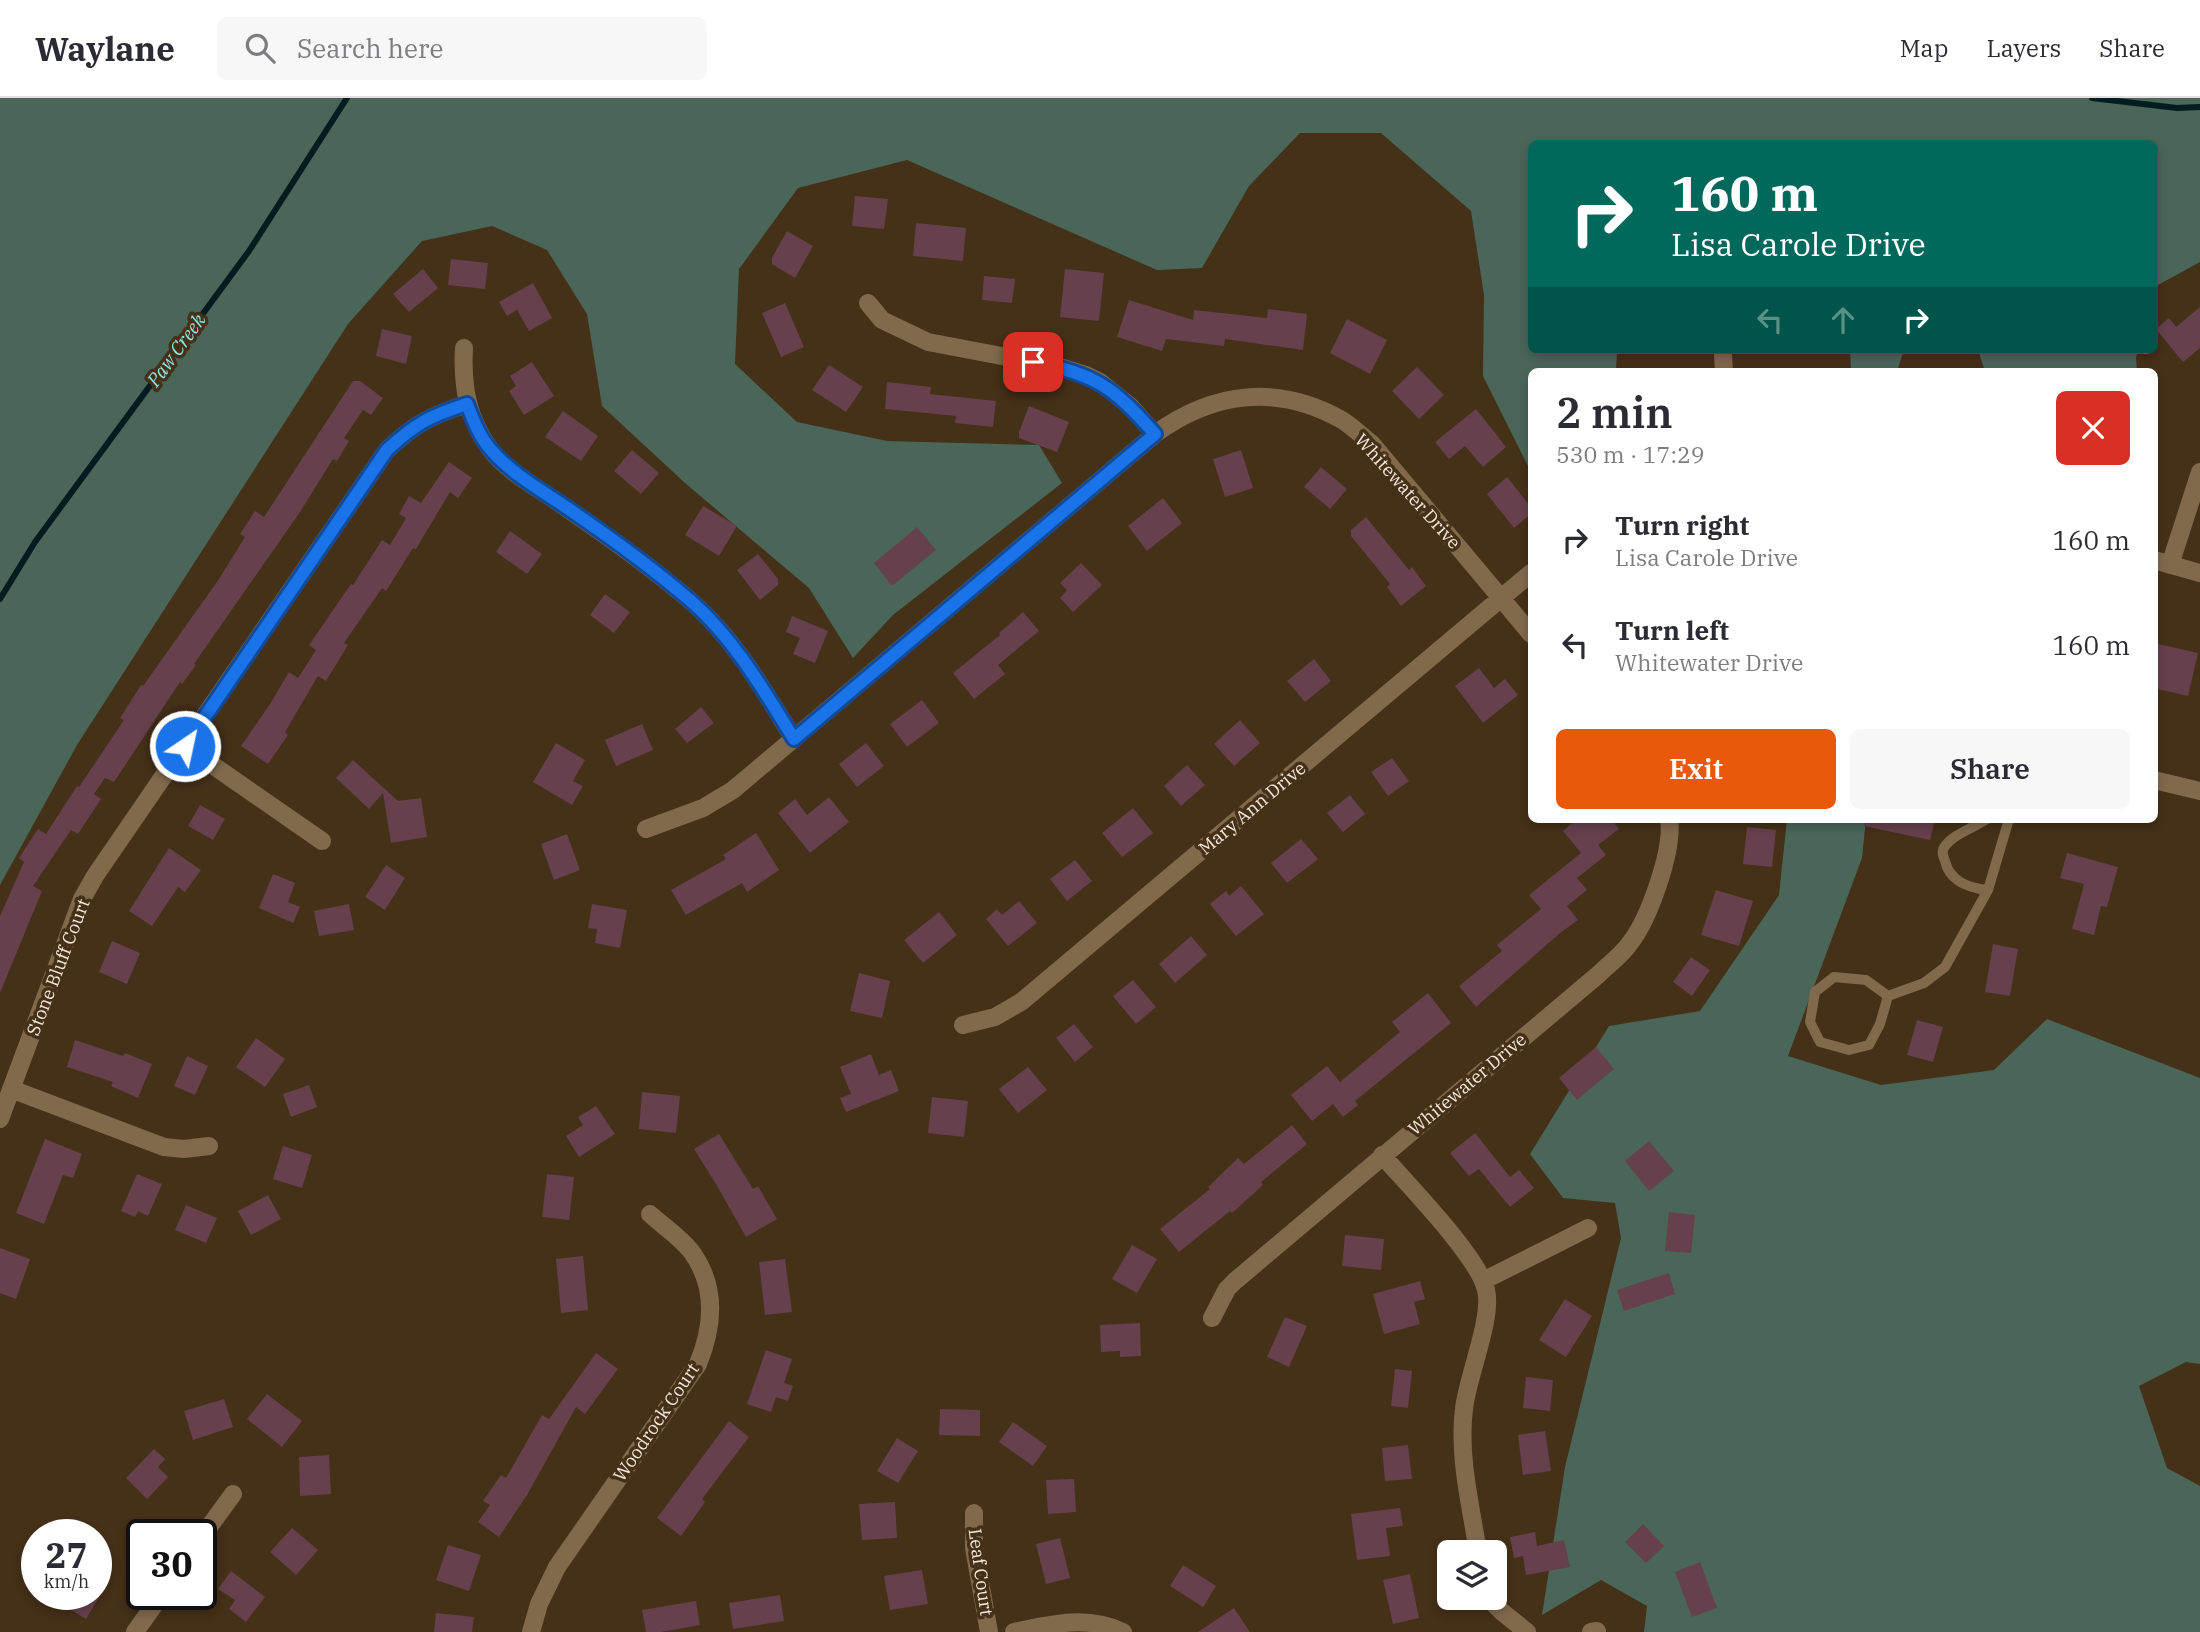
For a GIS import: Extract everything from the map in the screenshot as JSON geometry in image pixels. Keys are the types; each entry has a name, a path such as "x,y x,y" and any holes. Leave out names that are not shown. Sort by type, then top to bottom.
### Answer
{"street":[{"path":"868,303 882,320 928,342 1060,367 1086,375 1100,382 1130,406 1155,434"},
{"path":"464,348 463,375 467,404 474,423 490,449 509,468 610,537 693,603 745,662 794,739"},
{"name":"Whitewater Drive","path":"646,829 703,808 733,790 1155,434 1175,419 1221,401 1250,397 1285,399 1318,408 1345,422 1372,444 1528,630"},
{"name":"Stone Bluff Court","path":"0,1119 82,899 95,876 387,450 406,432 433,415 467,404"},
{"path":"2200,472 2162,562 2200,573"},
{"name":"Mary Ann Drive","path":"963,1025 981,1023 1021,1002 1528,576"},
{"path":"185,746 322,841"},
{"path":"2158,781 2200,792"},
{"name":"Whitewater Drive","path":"1212,1318 1227,1289 1235,1280 1599,974 1629,945 1643,924 1652,901 1666,856 1669,823"},
{"path":"11,1089 164,1147 184,1149 209,1146"},
{"path":"1382,1155 1455,1239 1483,1281 1487,1301 1485,1316 1464,1406 1462,1432 1476,1540"},
{"name":"Woodrock Court","path":"531,1632 539,1604 557,1567 698,1364 707,1342 711,1303 703,1271 690,1249 650,1214"},
{"path":"1483,1281 1588,1228"},
{"path":"215,1519 233,1494"},
{"name":"Leaf Court","path":"974,1513 974,1548 989,1632"},
{"path":"135,1632 151,1610"},
{"path":"1500,1610 1527,1632"},
{"path":"1014,1632 1086,1622 1123,1632"}],"lane":[{"path":"1980,823 1956,836 1945,845 1942,852 1946,868 1955,879 1969,888 1988,890"},
{"path":"1888,996 1924,982 1945,967 1988,890 2008,823"},
{"path":"1834,977 1866,980 1888,996 1880,1024 1869,1045 1849,1050 1820,1042 1810,1022 1815,992 1834,977"}],"green space":[{"path":"0,98 2200,98 2200,262 2158,285 2158,140 1528,140 1528,354 1617,354 1616,368 1528,368 1528,466 1483,376 1484,295 1471,211 1381,133 1300,133 1249,186 1202,268 1157,270 907,160 798,188 739,269 735,364 797,422 887,441 1039,445 1062,483 893,615 853,658 809,588 685,483 602,406 587,314 547,250 492,226 422,241 348,324 77,745 0,885"},
{"path":"1850,354 1903,354 1898,368 1851,368"},
{"path":"1979,354 2137,354 2137,368 1984,368"},
{"path":"1787,823 1866,823 1862,858 1788,1056 1881,1085 1994,1070 2047,1019 2200,1078 2200,1364 2186,1362 2139,1386 2167,1468 2200,1486 2200,1632 1644,1632 1647,1606 1601,1580 1542,1615 1565,1467 1621,1238 1615,1203 1563,1198 1530,1154 1609,1026 1700,1011 1779,895"}],"building":[{"path":"855,196 888,199 884,229 852,226"},
{"path":"916,223 966,228 963,261 913,256"},
{"path":"787,231 813,246 795,278 772,264 772,258"},
{"path":"451,259 488,263 485,289 448,285"},
{"path":"423,269 438,288 409,312 393,294"},
{"path":"1065,269 1104,273 1099,321 1060,317"},
{"path":"984,276 1015,279 1012,303 982,300"},
{"path":"533,283 552,318 529,331 517,310 507,316 499,302"},
{"path":"1129,300 1193,320 1194,310 1267,318 1268,309 1307,314 1303,350 1225,339 1224,346 1166,339 1162,351 1117,337"},
{"path":"785,303 804,347 781,357 762,313"},
{"path":"2200,307 2200,348 2183,362 2158,331 2158,327 2169,318 2176,327"},
{"path":"1347,319 1387,340 1370,374 1330,353"},
{"path":"382,329 412,336 406,364 376,356"},
{"path":"532,362 554,396 524,415 509,391 516,386 510,376"},
{"path":"829,365 863,387 846,412 812,390"},
{"path":"1417,367 1444,395 1419,419 1392,391"},
{"path":"353,381 360,381 383,398 371,415 363,410 344,438 349,441 337,461 333,459 300,512 194,664 196,665 182,684 180,682 114,782 105,778 94,794 101,799 78,834 71,830 33,886 42,891 0,993 0,916 24,862 19,858 38,829 46,834 77,786 79,787 124,720 120,718 141,685 143,686 219,579 245,537 240,534 255,511 264,517"},
{"path":"887,382 931,387 930,394 996,401 993,427 955,423 956,416 885,409"},
{"path":"1029,406 1069,422 1057,452 1019,438"},
{"path":"1476,409 1506,447 1483,467 1465,446 1449,459 1435,442"},
{"path":"563,411 598,436 581,461 545,437"},
{"path":"632,450 659,473 641,494 614,471"},
{"path":"1241,450 1253,488 1225,497 1213,459"},
{"path":"449,462 472,478 458,498 450,492 416,549 413,548 386,591 382,588 344,643 348,645 326,681 318,676 285,732 288,735 268,764 241,746 289,672 298,678 316,650 309,645 382,540 390,545 406,518 399,514 409,496 421,503"},
{"path":"1321,467 1347,489 1330,509 1304,487"},
{"path":"1507,477 1528,503 1528,516 1514,528 1487,494"},
{"path":"1163,498 1182,523 1147,551 1128,526"},
{"path":"703,506 737,526 719,556 685,535"},
{"path":"1366,517 1409,570 1412,567 1426,586 1401,606 1387,587 1390,584 1351,536 1351,530"},
{"path":"917,527 936,550 892,586 874,563"},
{"path":"510,531 542,554 527,574 496,552"},
{"path":"758,554 778,579 778,585 760,600 737,570"},
{"path":"1081,563 1102,585 1073,612 1060,598 1067,590 1060,583"},
{"path":"605,594 630,612 614,633 590,615"},
{"path":"1023,612 1039,631 998,665 1005,674 974,699 953,673 1000,635 999,633"},
{"path":"792,616 828,631 815,663 793,654 800,638 786,632"},
{"path":"2158,644 2198,653 2188,696 2158,689"},
{"path":"1314,659 1331,681 1305,702 1287,681"},
{"path":"1479,668 1494,688 1505,679 1518,695 1483,723 1455,686"},
{"path":"922,700 939,723 907,747 890,724"},
{"path":"701,707 714,723 687,743 675,729"},
{"path":"1240,720 1260,743 1234,766 1214,744"},
{"path":"642,724 653,750 616,766 605,740"},
{"path":"556,743 585,760 573,781 583,786 572,805 533,782"},
{"path":"866,743 884,766 857,787 839,764"},
{"path":"1392,758 1409,781 1388,796 1371,772"},
{"path":"353,760 398,801 421,798 427,837 391,843 383,793 369,809 336,778"},
{"path":"1187,765 1205,785 1181,806 1164,786"},
{"path":"1350,795 1365,814 1343,832 1327,813"},
{"path":"829,797 849,822 810,853 778,813 795,799 807,815"},
{"path":"200,805 225,819 213,840 188,826"},
{"path":"1133,808 1153,833 1122,857 1102,833"},
{"path":"1572,823 1614,823 1619,829 1598,845 1606,855 1577,878 1587,890 1567,906 1578,920 1476,1007 1459,986 1502,951 1497,945 1541,909 1529,895 1581,853 1563,831"},
{"path":"1864,823 1934,823 1930,840 1864,826"},
{"path":"1747,827 1776,830 1772,867 1743,864"},
{"path":"756,833 779,870 747,892 742,883 686,915 671,890 726,859 723,855"},
{"path":"567,834 580,870 554,880 541,844"},
{"path":"1301,839 1318,859 1287,883 1271,863"},
{"path":"169,848 201,870 185,892 178,887 152,926 129,911"},
{"path":"2067,853 2118,867 2107,907 2101,906 2094,935 2072,929 2084,884 2060,878"},
{"path":"1075,860 1092,881 1067,901 1050,879"},
{"path":"386,865 405,878 385,910 365,897"},
{"path":"273,874 295,883 288,902 300,907 293,923 259,908"},
{"path":"1241,886 1264,914 1236,936 1210,904 1226,891 1229,896"},
{"path":"1716,890 1753,901 1739,946 1701,935"},
{"path":"1019,901 1037,923 1008,946 986,919 997,909 1002,915"},
{"path":"349,904 354,930 319,936 314,911"},
{"path":"592,904 627,910 620,948 595,943 597,929 588,928"},
{"path":"939,912 957,935 923,963 904,940"},
{"path":"1191,936 1207,955 1175,983 1159,964"},
{"path":"112,941 140,953 127,984 99,972"},
{"path":"1993,944 2018,949 2010,996 1985,992"},
{"path":"1691,957 1710,970 1692,996 1673,982"},
{"path":"859,973 890,981 882,1018 850,1011"},
{"path":"1133,980 1156,1007 1136,1024 1113,996"},
{"path":"1428,993 1451,1023 1355,1101 1358,1105 1343,1117 1333,1104 1312,1121 1291,1095 1327,1066 1340,1082 1400,1032 1392,1022"},
{"path":"1917,1020 1943,1027 1933,1062 1907,1055"},
{"path":"1074,1024 1093,1047 1075,1062 1056,1038"},
{"path":"256,1038 285,1059 265,1087 236,1067"},
{"path":"75,1040 123,1056 125,1053 152,1064 138,1098 111,1086 113,1082 67,1067"},
{"path":"1596,1047 1614,1069 1577,1100 1559,1078"},
{"path":"871,1054 879,1075 891,1070 899,1091 846,1112 840,1098 851,1094 840,1067"},
{"path":"187,1056 208,1066 195,1095 174,1086"},
{"path":"1028,1067 1047,1090 1018,1113 999,1089"},
{"path":"309,1085 317,1107 291,1117 283,1094"},
{"path":"642,1092 680,1096 676,1133 639,1129"},
{"path":"932,1097 968,1101 964,1137 928,1133"},
{"path":"596,1106 615,1134 579,1157 566,1136 583,1125 578,1117"},
{"path":"1292,1125 1307,1144 1261,1182 1263,1185 1232,1213 1230,1211 1179,1252 1160,1229 1210,1189 1208,1187 1238,1158 1244,1164"},
{"path":"1475,1133 1510,1177 1519,1170 1534,1188 1510,1207 1479,1169 1469,1176 1450,1153"},
{"path":"719,1134 753,1189 758,1186 777,1219 746,1237 694,1149"},
{"path":"45,1139 82,1154 73,1178 63,1175 44,1224 16,1213"},
{"path":"1649,1141 1674,1171 1649,1191 1625,1161"},
{"path":"283,1146 312,1155 302,1188 273,1179"},
{"path":"137,1174 162,1184 148,1216 138,1211 135,1217 121,1211"},
{"path":"547,1174 574,1177 569,1220 542,1217"},
{"path":"268,1195 281,1219 251,1235 238,1211"},
{"path":"186,1205 217,1218 206,1243 175,1230"},
{"path":"1669,1212 1695,1215 1691,1253 1665,1251"},
{"path":"1345,1235 1384,1239 1381,1270 1342,1266"},
{"path":"1132,1245 1157,1259 1137,1293 1112,1279"},
{"path":"0,1248 30,1259 16,1299 0,1293"},
{"path":"583,1256 588,1310 561,1313 556,1259"},
{"path":"785,1259 792,1312 765,1315 759,1262"},
{"path":"1669,1273 1675,1294 1624,1311 1617,1290"},
{"path":"1420,1281 1425,1299 1414,1302 1420,1324 1384,1334 1373,1294"},
{"path":"1565,1299 1592,1316 1566,1357 1539,1340"},
{"path":"1285,1317 1307,1326 1289,1367 1267,1357"},
{"path":"1140,1323 1141,1356 1120,1357 1120,1351 1101,1352 1100,1325"},
{"path":"766,1350 792,1359 784,1383 793,1386 788,1401 776,1397 771,1412 747,1404"},
{"path":"596,1353 618,1369 585,1414 576,1407 527,1495 499,1537 478,1522 490,1505 483,1501 501,1475 506,1478 542,1415 549,1419"},
{"path":"1395,1369 1412,1371 1408,1408 1391,1406"},
{"path":"1526,1377 1553,1380 1550,1411 1523,1408"},
{"path":"267,1394 302,1421 282,1447 247,1419"},
{"path":"224,1399 233,1427 193,1440 184,1411"},
{"path":"940,1409 980,1410 980,1436 939,1435"},
{"path":"729,1421 749,1437 702,1499 705,1502 681,1536 657,1518"},
{"path":"1013,1422 1047,1446 1033,1466 999,1442"},
{"path":"1545,1431 1551,1471 1523,1475 1518,1435"},
{"path":"897,1438 918,1451 898,1483 877,1471"},
{"path":"1408,1445 1412,1479 1385,1481 1382,1448"},
{"path":"154,1449 165,1459 158,1467 168,1477 147,1499 126,1478"},
{"path":"329,1455 331,1494 300,1496 299,1457"},
{"path":"1074,1479 1076,1512 1048,1514 1046,1480"},
{"path":"895,1502 897,1538 862,1540 859,1504"},
{"path":"1400,1508 1403,1526 1386,1528 1390,1556 1357,1560 1351,1514"},
{"path":"1643,1524 1664,1546 1646,1563 1625,1542"},
{"path":"292,1528 318,1550 296,1575 270,1552"},
{"path":"1535,1532 1537,1546 1564,1540 1570,1567 1526,1575 1523,1556 1514,1558 1510,1537"},
{"path":"1060,1538 1070,1578 1046,1584 1036,1544"},
{"path":"448,1545 481,1555 469,1591 436,1580"},
{"path":"1700,1562 1717,1608 1692,1617 1675,1572"},
{"path":"1183,1565 1216,1586 1203,1607 1170,1586"},
{"path":"922,1570 928,1604 890,1610 884,1576"},
{"path":"231,1571 265,1597 246,1622 229,1609 235,1600 218,1589"},
{"path":"1410,1574 1419,1618 1393,1624 1383,1580"},
{"path":"780,1595 784,1621 733,1629 729,1603"},
{"path":"696,1601 700,1625 646,1632 642,1610"},
{"path":"1234,1608 1250,1632 1198,1632"},
{"path":"72,1610 91,1610 86,1619"},
{"path":"436,1613 474,1617 472,1632 434,1632"}],"waterway":[{"name":"Paw Creek","path":"0,599 35,542 249,251 347,98"},
{"path":"2092,98 2177,108 2200,107"}],"route":[{"path":"185,746 387,450 406,432 433,415 467,404 474,423 490,449 509,468 610,537 693,603 712,622 745,662 794,739 1155,434 1130,406 1100,382 1060,367 1033,362"}]}
